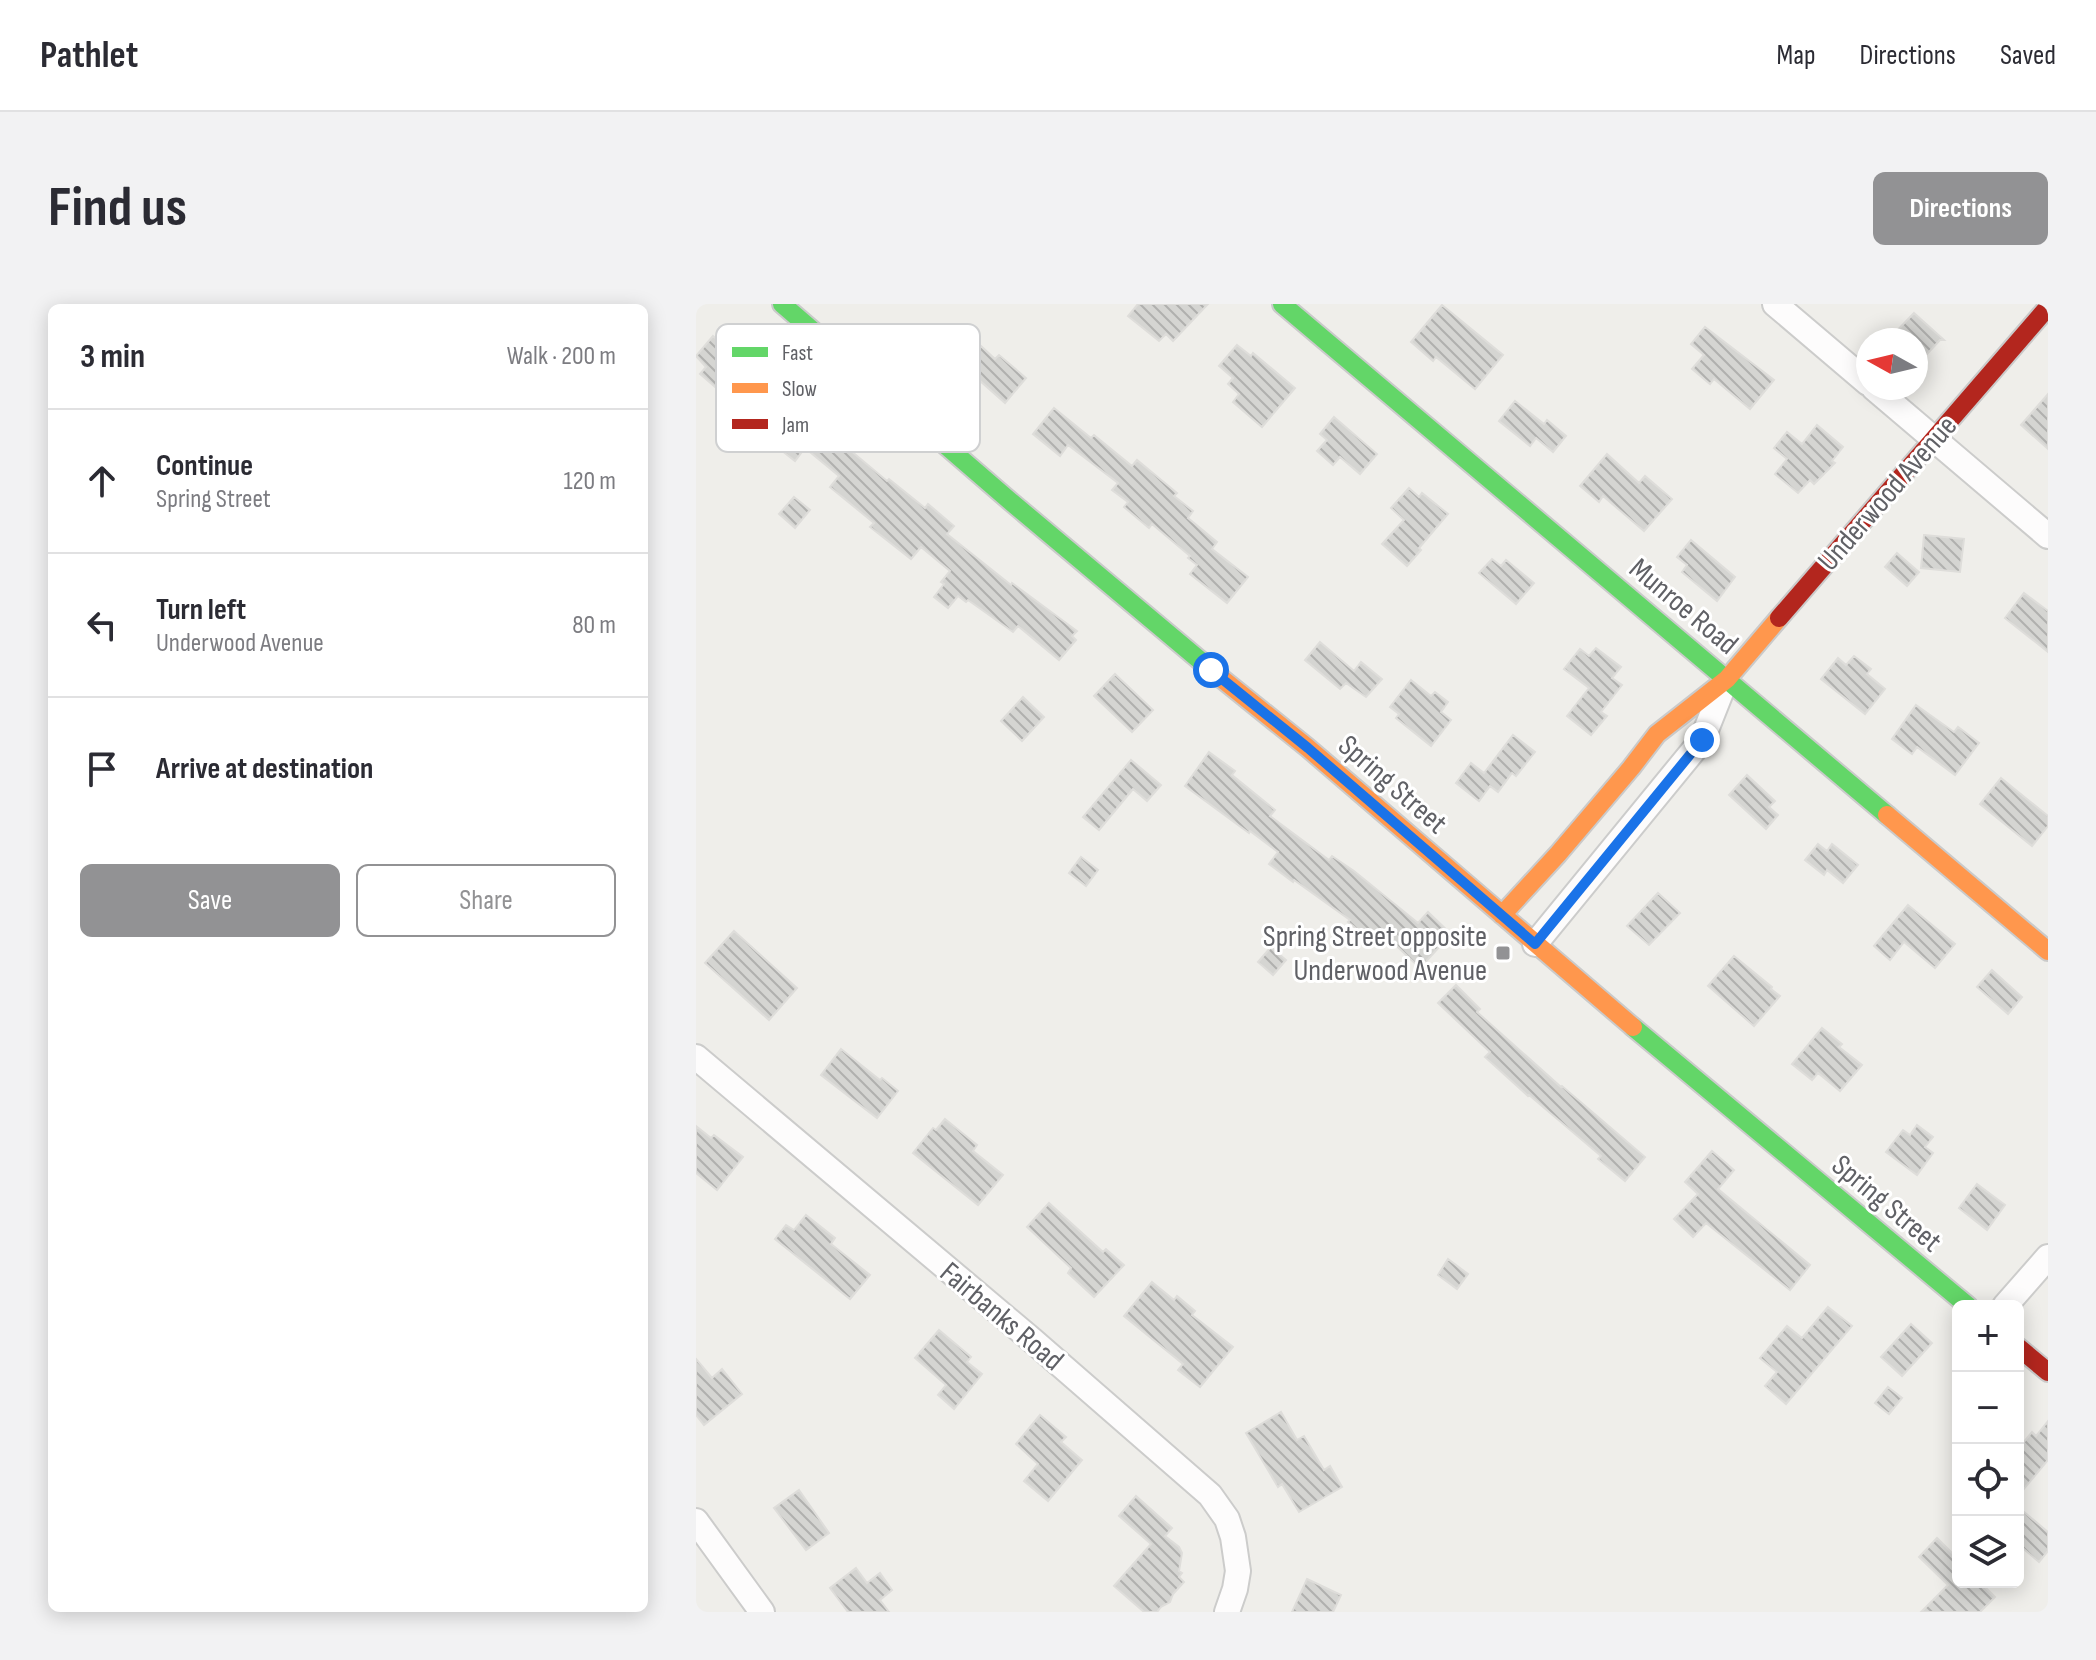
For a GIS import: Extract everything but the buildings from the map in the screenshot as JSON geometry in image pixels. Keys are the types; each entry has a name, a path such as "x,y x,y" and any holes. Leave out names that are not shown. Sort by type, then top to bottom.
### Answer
{"street":[{"name":"Spring Street","path":"782,304 805,324"},
{"name":"Munroe Road","path":"1282,304 2048,951"},
{"path":"1775,304 1856,373"},
{"name":"Underwood Avenue","path":"1502,915 1558,854 1657,734 1727,679 2048,307"},
{"path":"1888,400 2048,536"},
{"name":"Spring Street","path":"953,452 1308,748 1665,1055 1961,1300"},
{"name":"Underwood Avenue","path":"1535,944 1702,740 1727,679"},
{"name":"Fairbanks Road","path":"696,1057 1032,1340 1210,1495 1227,1519 1238,1571 1227,1612"},
{"path":"2010,1300 2048,1257"},
{"path":"2024,1352 2048,1372"},
{"path":"696,1521 762,1612"}],"traffic: fast":[{"path":"782,304 805,324"},
{"path":"1282,304 1887,815"},
{"path":"953,452 1221,678"},
{"path":"1633,1027 1961,1300"}],"traffic: slow":[{"path":"1502,915 1558,854 1657,734 1727,679 1779,618"},
{"path":"1221,678 1308,748 1633,1027"},
{"path":"1887,815 2048,951"}],"traffic: jam":[{"path":"1779,618 2048,307"},
{"path":"2024,1352 2048,1372"}],"place":[{"name":"Spring Street opposite Underwood Avenue","path":"1503,953"}],"route":[{"path":"1211,670 1308,748 1535,944 1702,740"}]}
